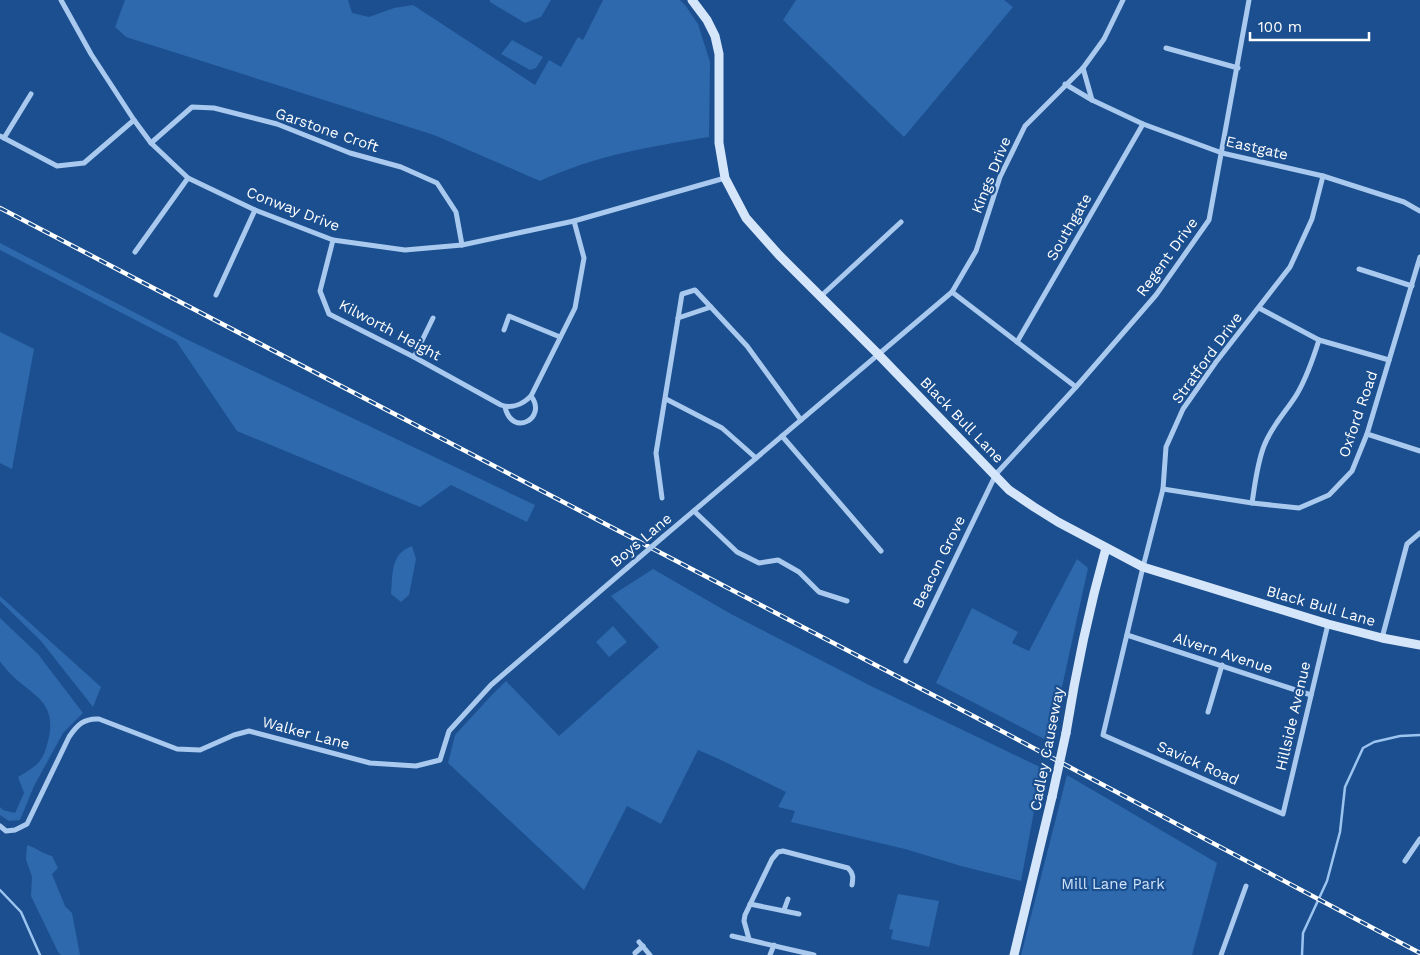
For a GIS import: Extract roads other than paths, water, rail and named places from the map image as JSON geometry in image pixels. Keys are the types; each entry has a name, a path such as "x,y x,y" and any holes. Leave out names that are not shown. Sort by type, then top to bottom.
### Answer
{"street":[{"name":"Conway Drive","path":"60,0 91,54 134,120 151,142 188,178 255,210 333,240 405,250 462,245 574,221 725,178"},
{"name":"Black Bull Lane","path":"692,0 707,20 719,54 719,144 725,178 746,218 779,255 996,474 1009,490 1034,507 1143,567 1328,624 1382,638 1420,645"},
{"name":"Kings Drive","path":"878,354 952,292 976,251 1000,177 1025,126 1083,68 1104,39 1123,0"},
{"name":"Regent Drive","path":"996,474 1156,295 1209,220 1249,0"},
{"path":"1166,48 1238,68"},
{"path":"1083,68 1092,100"},
{"name":"Eastgate","path":"1065,84 1092,100 1143,124 1222,154 1323,176 1404,202 1420,211"},
{"path":"31,94 2,137 58,166 84,162 134,120"},
{"name":"Garstone Croft","path":"151,142 192,107 214,108 277,124 350,153 401,167 437,183 456,212 462,245"},
{"name":"Southgate","path":"1017,342 1143,124"},
{"name":"Stratford Drive","path":"1103,735 1163,489 1166,447 1183,409 1216,362 1260,308 1290,267 1312,219 1323,176"},
{"path":"135,252 188,178"},
{"path":"216,295 255,210"},
{"name":"Kilworth Height","path":"333,240 320,290 329,314 506,407 510,418 520,423 526,423 530,420 535,410 535,403 531,396 575,308 584,258 574,221"},
{"path":"820,297 901,222"},
{"name":"Oxford Road","path":"1163,489 1252,503 1299,508 1329,495 1352,471 1367,434 1420,257"},
{"path":"1359,269 1412,286"},
{"path":"662,498 656,453 682,294 695,290 747,346 801,420"},
{"path":"952,292 1076,386"},
{"path":"678,318 711,307"},
{"path":"1260,308 1319,340 1388,360"},
{"path":"504,330 509,316 560,337"},
{"path":"414,357 433,318"},
{"path":"1252,503 1257,472 1264,447 1276,422 1297,394 1312,362 1319,340"},
{"name":"Boys Lane","path":"440,760 449,731 491,684 878,354"},
{"path":"506,407 520,404 531,396"},
{"path":"666,398 722,428 756,458"},
{"path":"1367,434 1420,452"},
{"path":"782,436 881,551"},
{"name":"Beacon Grove","path":"906,661 996,474"},
{"path":"694,511 737,552 759,563 778,560 799,572 819,592 847,601"},
{"path":"1382,638 1407,544 1420,533"},
{"name":"Cadley Causeway","path":"1014,955 1066,733 1076,669 1106,548"},
{"name":"Hillside Avenue","path":"1283,814 1328,624"},
{"name":"Alvern Avenue","path":"1127,634 1311,695"},
{"path":"1208,712 1222,665"},
{"name":"Walker Lane","path":"0,826 6,831 15,830 27,824 69,736 78,725 89,718 99,718 177,749 200,750 234,735 249,731 370,763 416,766 440,760"},
{"name":"Savick Road","path":"1103,735 1283,814"},
{"path":"1405,861 1419,842"},
{"path":"749,939 744,921 750,904 772,859 778,852 783,851 848,868 852,872 852,885"},
{"path":"1221,955 1246,886"},
{"path":"784,910 788,899"},
{"path":"750,904 799,914"},
{"path":"732,936 814,955"},
{"path":"635,953 641,944 650,955"},
{"path":"770,955 774,945"}],"waterway":[{"path":"1302,955 1303,933 1327,881 1340,832 1345,787 1363,748 1374,742 1400,736 1420,735"},
{"path":"0,890 21,912 40,955"}],"railway":[{"path":"0,208 977,718 1420,953"}],"park label":[{"name":"Mill Lane Park","path":"1113,884"}]}
